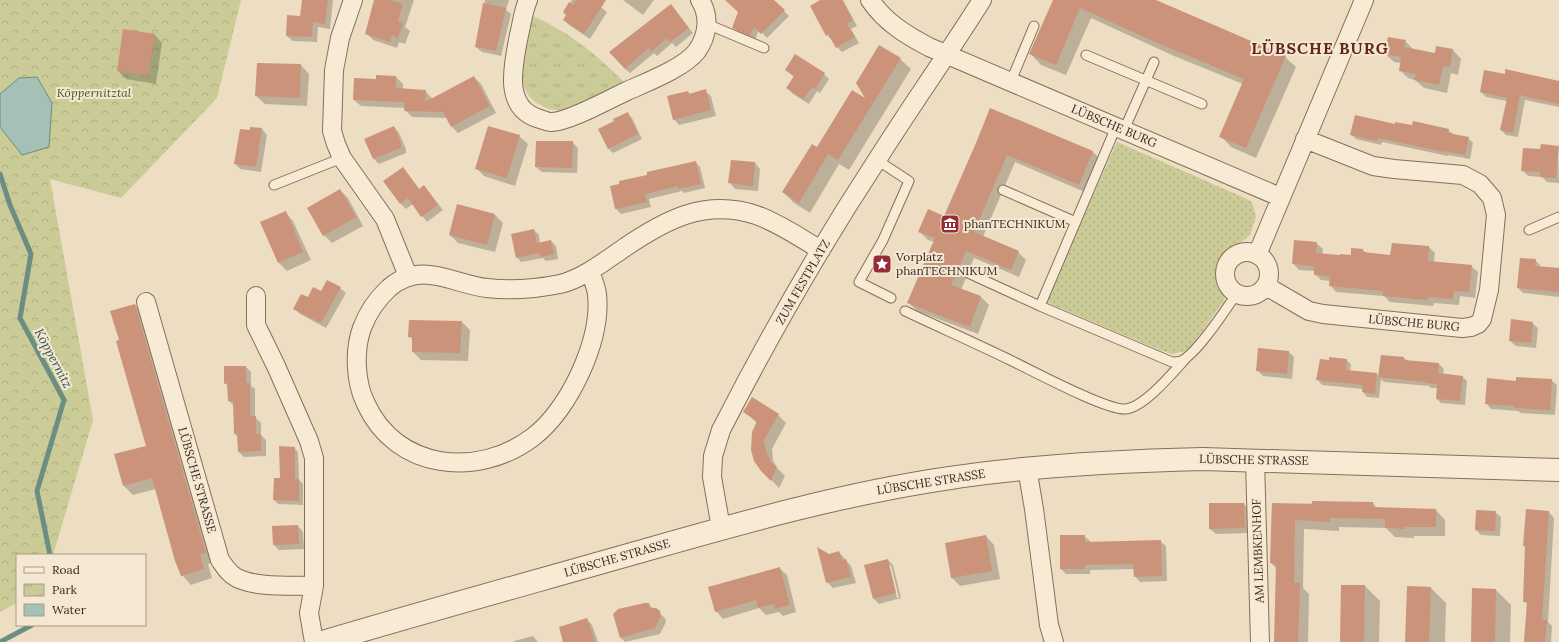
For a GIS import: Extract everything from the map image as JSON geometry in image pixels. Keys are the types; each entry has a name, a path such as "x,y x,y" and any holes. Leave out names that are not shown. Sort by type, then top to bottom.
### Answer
{"street":[{"path":"353,0 340,38 334,70 332,131 342,158 385,219 408,276"},
{"path":"528,0 513,66 513,87 520,105 526,112 551,122 563,120 658,77 686,61 702,44 706,33 707,17 700,0"},
{"path":"870,0 888,22 904,34 947,55"},
{"name":"ZUM FESTPLATZ","path":"721,528 712,477 713,456 721,430 820,250 982,0"},
{"path":"1257,255 1280,197 1364,0"},
{"name":"LÜBSCHE BURG","path":"947,55 1280,197"},
{"name":"LÜBSCHE BURG","path":"1266,286 1309,311 1323,314 1462,328 1471,327 1478,324 1482,319 1489,290 1496,215 1492,198 1480,184 1463,175 1373,166 1305,139"},
{"path":"590,271 596,292 597,311 590,347 578,377 556,411 533,437 512,450 483,460 449,463 420,457 404,448 379,427 364,402 359,380 356,354 358,340 365,321 373,306 383,293 397,282 408,276 418,274 433,275 484,288 517,291 562,284 590,271 667,221 695,212 718,209 757,216 787,230 820,250"},
{"path":"1251,253 1257,255 1263,260 1269,270 1269,278 1266,286 1255,294 1246,296 1237,293 1232,290 1226,278 1228,264 1237,255 1251,253"},
{"path":"256,296 256,325 309,441 314,458 314,586 309,613 314,642"},
{"name":"LÜBSCHE STRASSE","path":"146,302 220,560 227,570 237,578 276,585 314,586"},
{"name":"LÜBSCHE STRASSE","path":"323,642 721,528 846,497 949,478 1027,468 1146,460 1203,459 1559,470"},
{"name":"AM LEMBKENHOF","path":"1256,460 1260,642"},
{"path":"1027,468 1034,508 1049,625 1054,642"}],"lane":[{"path":"707,24 764,48"},
{"path":"1011,81 1034,26"},
{"path":"1086,55 1202,104"},
{"path":"1040,306 1076,222 1120,129 1154,62"},
{"path":"274,185 342,158"},
{"path":"877,160 909,181 883,240 859,282 891,298"},
{"path":"1003,190 1076,222"},
{"path":"1530,230 1559,217"},
{"path":"968,273 1040,306 1172,362 1180,361 1188,356"},
{"path":"905,311 1065,387 1117,409 1134,406 1159,388 1197,347 1237,293"}],"green space":[{"name":"Köppernitztal","path":"0,0 241,0 217,98 121,198 50,179 93,420 53,554 16,554 16,604 0,612"},
{"path":"533,16 546,22 582,44 624,82 588,101 562,110 552,110 539,104 530,96 524,86 522,75 524,51"},
{"path":"1117,142 1252,202 1256,217 1250,235 1226,251 1218,263 1216,272 1217,282 1225,295 1224,300 1189,350 1173,354 1162,351 1046,302"}],"water":[{"path":"37,77 52,103 49,147 22,155 0,127 0,94 19,78"}],"building":[{"path":"302,0 328,0 325,24 313,22 312,37 286,36 287,15 300,16"},
{"path":"374,0 389,0 403,4 398,21 403,23 398,38 392,35 390,42 365,34"},
{"path":"576,0 606,0 584,34 563,20 566,15 563,12 569,2 573,5"},
{"path":"725,0 774,0 785,10 761,34 754,27 750,36 732,28 738,12"},
{"path":"820,0 842,0 853,20 847,24 855,37 836,48 828,34 826,36 810,6"},
{"path":"1053,0 1156,0 1286,56 1246,148 1219,137 1244,79 1162,45 1080,8 1056,65 1029,54"},
{"path":"483,3 506,8 496,51 475,47"},
{"path":"671,4 689,28 670,42 667,38 651,52 649,48 625,69 609,52"},
{"path":"123,29 155,34 148,76 117,71"},
{"path":"1388,37 1406,40 1404,47 1435,53 1436,46 1453,49 1450,67 1443,66 1439,85 1414,80 1416,74 1399,71 1401,57 1384,54"},
{"path":"879,45 901,58 838,160 828,154 799,203 782,192 812,144 817,147 852,90 865,98 856,83"},
{"path":"795,54 825,73 815,89 812,87 803,99 786,88 794,76 785,70"},
{"path":"257,63 301,64 300,98 255,96"},
{"path":"1505,69 1559,81 1559,104 1520,95 1513,133 1500,130 1507,98 1480,92 1484,70 1505,74"},
{"path":"376,75 396,76 396,88 426,90 425,102 474,76 490,106 451,127 443,112 404,111 405,102 353,100 354,78 376,79"},
{"path":"706,89 711,110 673,120 667,96 688,91 689,94"},
{"name":"phanTECHNIKUM","path":"990,108 1093,151 1079,185 1007,155 974,232 1019,251 1011,270 966,251 951,285 981,296 970,327 907,303 935,238 918,232 928,209 944,216"},
{"path":"628,112 638,134 608,149 598,129 614,121 613,119"},
{"path":"1355,115 1395,124 1395,122 1412,125 1413,121 1449,129 1448,133 1469,137 1465,155 1378,138 1377,141 1350,135"},
{"path":"394,126 401,143 401,148 373,159 364,139"},
{"path":"488,126 520,135 507,178 475,169"},
{"path":"250,127 262,128 256,167 234,164 240,129 250,130"},
{"path":"536,141 573,141 572,168 535,167"},
{"path":"1541,144 1559,146 1556,178 1540,177 1540,172 1521,171 1523,148 1540,149"},
{"path":"731,160 755,162 753,186 728,183"},
{"path":"696,161 701,184 678,189 678,186 645,194 647,202 615,209 610,186 619,184 619,181 647,175 647,172"},
{"path":"403,167 419,189 424,185 438,205 421,217 408,198 400,204 383,181"},
{"path":"340,189 356,217 323,236 307,208"},
{"path":"457,204 495,214 487,245 449,235"},
{"path":"286,211 303,252 278,263 260,222"},
{"path":"534,229 539,253 516,258 511,234"},
{"path":"551,240 554,254 540,257 537,243"},
{"path":"1294,240 1317,242 1316,253 1340,255 1351,255 1351,248 1363,249 1363,252 1390,255 1392,243 1429,246 1428,261 1472,265 1469,292 1454,291 1453,299 1428,297 1427,300 1383,296 1383,291 1329,286 1330,276 1314,275 1314,266 1292,264"},
{"path":"1520,258 1536,259 1535,266 1559,268 1559,292 1517,288"},
{"path":"327,280 341,287 321,323 293,309 301,294 308,297 313,287 321,291"},
{"path":"135,304 206,553 200,554 204,569 181,576 175,561 152,478 123,486 114,454 146,446 116,341 119,340 110,311"},
{"path":"1511,319 1533,322 1531,343 1509,341"},
{"path":"409,320 462,321 460,353 412,352 412,337 408,337"},
{"path":"1258,348 1289,351 1287,374 1256,371"},
{"path":"1381,355 1404,357 1404,360 1439,363 1437,384 1378,377"},
{"path":"1329,357 1347,359 1346,370 1377,373 1375,394 1362,392 1363,385 1316,380 1320,359 1329,360"},
{"path":"224,366 246,366 246,383 250,383 250,416 256,416 256,434 261,434 261,451 238,452 237,434 234,434 233,401 228,401 227,383 224,384"},
{"path":"1438,373 1463,376 1460,401 1436,399"},
{"path":"1516,377 1552,379 1550,410 1514,408 1514,406 1485,404 1487,378 1516,381"},
{"path":"752,397 779,414 764,440 766,451 771,462 777,467 771,481 754,461 751,450 752,432 757,421 743,412"},
{"path":"279,446 295,447 295,479 299,479 299,501 273,500 274,478 280,478"},
{"path":"1312,501 1373,502 1373,507 1436,509 1436,527 1405,527 1405,529 1385,528 1385,519 1330,518 1330,522 1295,520 1294,583 1300,583 1298,642 1274,642 1276,564 1270,563 1272,503 1312,504"},
{"path":"1209,503 1244,503 1245,528 1209,529"},
{"path":"1526,509 1549,511 1542,620 1547,620 1545,642 1524,642 1527,602 1523,602 1525,546 1523,546"},
{"path":"1476,510 1496,511 1495,531 1475,530"},
{"path":"298,525 299,544 273,545 272,526"},
{"path":"986,535 992,571 951,578 945,543"},
{"path":"1060,535 1085,535 1085,542 1161,540 1162,576 1134,577 1133,564 1085,565 1085,569 1060,569"},
{"path":"817,547 829,554 839,551 842,561 846,559 851,577 826,583"},
{"path":"888,559 896,593 873,599 864,565"},
{"path":"780,567 790,605 775,609 774,604 758,608 756,600 715,612 708,587"},
{"path":"1341,585 1365,585 1364,642 1340,642"},
{"path":"1407,586 1431,587 1429,642 1405,642"},
{"path":"1472,588 1496,589 1495,642 1471,642"},
{"path":"649,603 650,608 656,608 660,611 661,616 655,628 620,638 613,614 618,609"},
{"path":"587,618 595,642 563,642 559,627"}],"waterway":[{"name":"Köppernitz","path":"0,174 10,205 31,254 20,318 64,400 37,491 50,554"},
{"name":"Köppernitz","path":"0,642 30,626"}],"place":[{"name":"phanTECHNIKUM","path":"950,224"},
{"name":"Vorplatz phanTECHNIKUM","path":"882,264"}],"district":[{"name":"LÜBSCHE BURG","path":"1320,48"}]}
